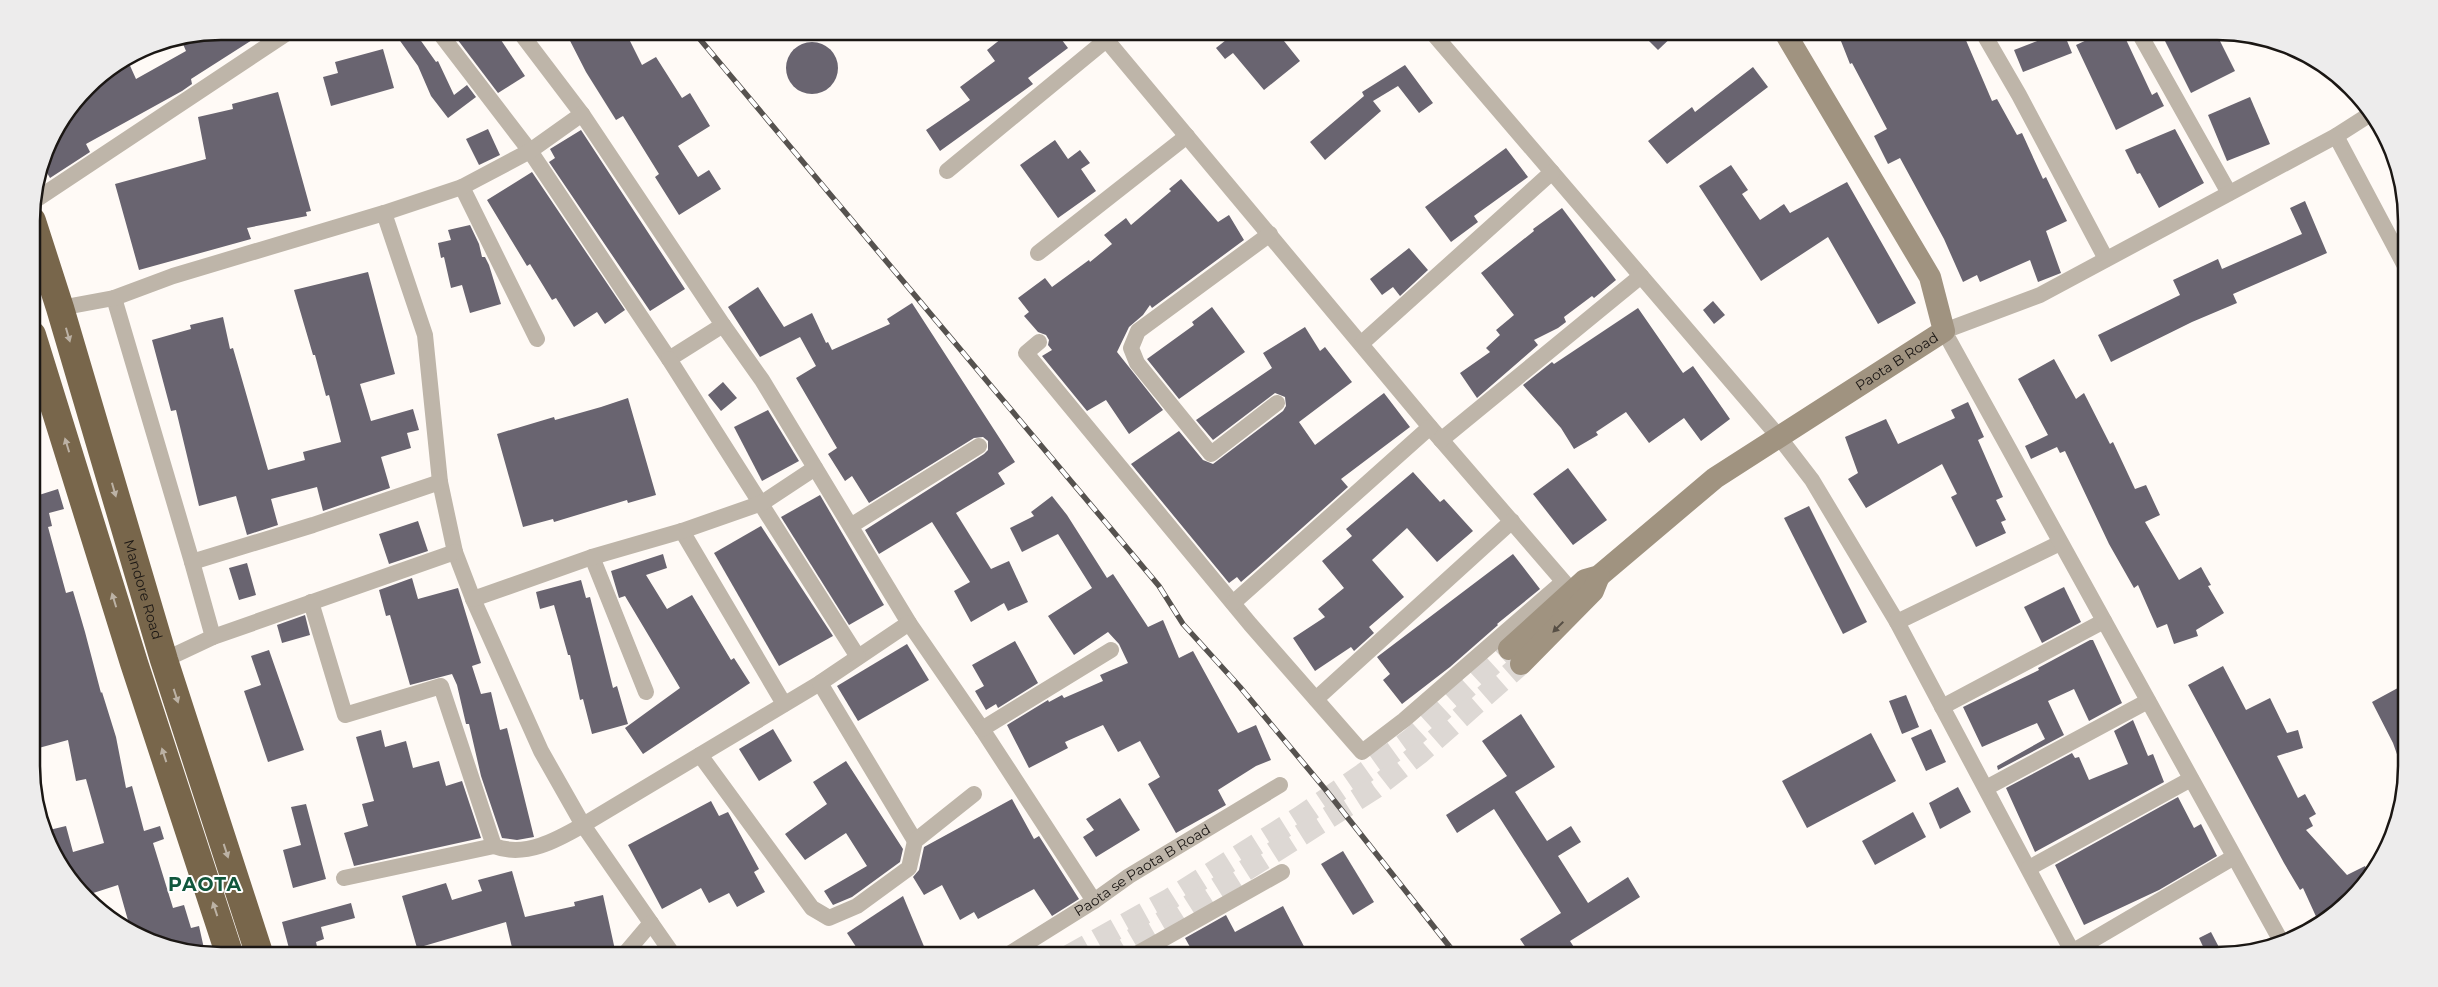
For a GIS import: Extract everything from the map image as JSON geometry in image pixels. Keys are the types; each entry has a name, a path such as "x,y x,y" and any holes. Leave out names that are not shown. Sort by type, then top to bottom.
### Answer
{"highway":[{"name":"Mandore Road","path":"40,247 60,308 164,660 257,947"},
{"path":"40,361 134,663 227,947"}],"street":[{"path":"42,196 276,40"},
{"path":"445,40 530,152 669,359 858,657"},
{"path":"526,40 582,114 762,380 852,525 909,623 982,728 1094,902"},
{"path":"947,171 1096,40"},
{"path":"1039,342 1026,353 1233,603 1362,752 1572,592 1430,427 1362,343 1106,40"},
{"path":"1438,40 1779,437 1812,480 1897,622 2069,947"},
{"name":"Paota B Road","path":"1515,657 1572,592 1585,580 1599,576 1715,478 1944,331 1930,277 1789,40"},
{"path":"1987,40 2019,95 2106,259"},
{"path":"2143,40 2229,193"},
{"path":"60,308 114,298 173,276 384,213 462,187 530,152 582,114"},
{"path":"2278,936 1944,331 2040,295 2336,136 2365,118"},
{"path":"1038,253 1187,136"},
{"path":"2336,136 2398,253"},
{"path":"1362,343 1552,172"},
{"path":"462,187 536,339"},
{"path":"384,213 425,335 440,482 455,552 473,600 541,751 583,825 668,947"},
{"path":"1270,234 1138,331 1131,348 1136,363 1212,454 1277,403"},
{"path":"1441,440 1641,276"},
{"path":"114,298 213,637"},
{"path":"669,359 723,325"},
{"path":"1233,603 1430,427"},
{"path":"852,525 979,446"},
{"path":"473,600 592,557 682,531 762,503 815,468"},
{"path":"192,562 313,525 440,482"},
{"path":"1316,699 1512,521"},
{"path":"682,531 784,704"},
{"path":"1897,622 2060,542"},
{"path":"164,660 213,637 455,552"},
{"path":"592,557 646,692"},
{"path":"311,602 345,715 441,686 494,846"},
{"path":"1942,707 2104,621"},
{"path":"344,878 494,846 514,851 554,842 820,683 909,623"},
{"path":"982,728 1111,650"},
{"path":"820,683 915,841"},
{"path":"1986,788 2148,701"},
{"path":"700,755 812,908 829,918 857,906 909,868 915,841 974,794"},
{"path":"2029,868 2191,779"},
{"name":"Paota se Paota B Road","path":"1021,947 1094,902 1129,876 1280,785"},
{"path":"2085,947 2234,857"},
{"path":"1149,947 1282,872"},
{"path":"631,947 651,923"}],"building":[{"path":"210,40 252,40 191,79 192,84 182,91 86,144 90,152 50,178 47,172 64,131 77,111 93,93 111,77 130,65 136,79 186,51 183,44"},
{"path":"399,40 420,40 436,62 438,61 454,95 467,85 476,97 448,118 431,96 418,66"},
{"path":"458,40 501,40 525,76 498,93"},
{"path":"570,40 630,40 642,65 656,57 682,98 690,93 710,126 678,146 698,177 709,170 721,189 679,215 655,177 659,174 623,116 616,120 586,72"},
{"path":"1000,40 1062,40 1068,48 1028,78 1033,84 940,151 926,130 970,100 960,87 995,61 987,50"},
{"path":"1226,40 1283,40 1300,61 1264,90 1233,53 1225,59 1216,48"},
{"path":"1648,40 1669,40 1658,50"},
{"path":"1841,40 1966,40 1992,101 1997,99 2017,135 2022,133 2043,179 2046,177 2067,221 2046,231 2061,273 2038,282 2030,260 1980,282 1977,275 1963,282 1944,239 1900,158 1888,164 1874,136 1887,129 1852,63 1850,64"},
{"path":"2040,40 2067,40 2072,53 2023,72 2014,50"},
{"path":"2087,40 2126,40 2152,95 2157,92 2164,106 2116,130 2076,45"},
{"path":"2164,40 2220,40 2235,71 2191,93"},
{"path":"812,42 822,44 830,50 836,58 838,68 836,78 830,86 822,92 812,94 802,92 794,86 788,78 786,68 788,58 794,50 802,44"},
{"path":"383,49 394,88 331,106 323,77 338,73 335,62"},
{"path":"1405,65 1433,103 1419,113 1398,86 1373,101 1381,111 1325,160 1310,142 1364,96 1362,92"},
{"path":"1753,67 1768,87 1667,164 1648,141 1692,107 1695,112"},
{"path":"278,92 311,211 306,212 307,216 247,228 251,239 139,270 115,184 206,159 198,117 233,109 232,104"},
{"path":"2250,97 2270,144 2227,161 2208,115"},
{"path":"488,129 500,155 479,165 466,139"},
{"path":"2175,129 2204,183 2159,208 2140,173 2137,174 2125,150"},
{"path":"581,130 685,289 650,311 549,162 555,158 550,149"},
{"path":"1055,140 1068,159 1080,150 1090,163 1081,169 1096,191 1058,218 1020,165"},
{"path":"1506,148 1528,177 1474,216 1478,222 1451,242 1425,207"},
{"path":"1731,165 1748,190 1742,194 1760,220 1784,204 1790,213 1847,182 1916,303 1878,324 1828,237 1761,281 1699,186"},
{"path":"532,172 625,310 605,324 597,312 574,327 556,298 552,300 530,264 527,266 487,200"},
{"path":"1181,179 1218,222 1229,215 1244,240 1152,308 1150,305 1143,315 1129,327 1117,352 1163,410 1129,434 1106,400 1087,411 1042,356 1052,350 1048,345 1049,340 1046,335 1038,332 1024,316 1029,312 1018,298 1045,278 1052,287 1089,260 1090,262 1112,244 1104,235 1126,218 1131,225 1171,191 1169,189"},
{"path":"2305,201 2327,253 2233,294 2237,303 2192,322 2111,362 2098,335 2180,295 2173,280 2218,259 2222,269 2302,234 2290,208"},
{"path":"1562,208 1616,280 1594,298 1592,296 1564,317 1566,322 1558,328 1534,340 1538,345 1477,398 1460,373 1490,352 1486,348 1500,335 1496,330 1514,315 1481,273 1534,231 1533,229"},
{"path":"470,225 479,244 482,257 485,257 489,265 501,304 470,313 462,285 451,288 444,257 441,258 438,243 451,240 448,230"},
{"path":"1409,248 1428,270 1400,296 1393,287 1382,295 1370,279"},
{"path":"368,272 395,374 360,384 371,421 413,409 419,430 407,433 411,448 381,457 390,488 323,511 317,487 271,499 278,525 247,535 236,496 199,506 176,410 171,411 152,340 191,329 190,325 223,317 230,349 233,348 268,470 305,460 303,452 341,442 329,395 326,396 294,290"},
{"path":"758,287 784,327 812,313 826,343 828,342 832,350 890,324 887,319 912,303 1015,462 998,473 1005,484 956,513 991,569 1009,561 1028,602 1008,611 1004,603 971,622 954,591 970,582 932,522 879,554 865,530 984,454 988,450 988,441 983,437 974,438 869,503 852,476 845,481 828,454 837,448 796,378 816,366 800,337 760,357 728,307"},
{"path":"1713,301 1725,315 1714,324 1703,310"},
{"path":"1212,307 1245,352 1179,399 1147,359 1194,325 1192,322"},
{"path":"1638,308 1683,373 1693,366 1730,419 1701,441 1684,418 1649,443 1626,412 1596,432 1598,435 1574,449 1561,428 1523,385 1552,362 1554,364"},
{"path":"1305,327 1320,351 1325,347 1352,382 1299,422 1315,445 1384,393 1410,427 1341,479 1348,487 1241,582 1237,577 1229,583 1131,464 1179,431 1203,460 1213,464 1283,411 1286,406 1285,397 1275,393 1213,440 1196,420 1272,368 1263,353"},
{"path":"2054,359 2076,399 2084,393 2110,444 2113,442 2135,489 2146,485 2160,515 2145,522 2179,580 2201,567 2211,585 2208,586 2224,613 2196,630 2198,636 2174,644 2167,624 2157,628 2138,585 2134,588 2109,544 2065,451 2060,453 2057,447 2031,459 2025,446 2048,435 2018,379"},
{"path":"723,382 737,398 721,411 708,395"},
{"path":"628,398 656,495 628,503 627,500 554,522 553,519 523,527 497,434 554,417 555,420"},
{"path":"1968,402 1984,437 1978,440 2003,497 1996,500 2006,520 2001,522 2006,533 1976,547 1951,497 1957,494 1942,464 1866,508 1848,479 1858,473 1845,437 1886,419 1898,444 1955,418 1951,410"},
{"path":"768,410 799,461 762,481 734,427"},
{"path":"1568,468 1607,520 1573,545 1533,494"},
{"path":"1413,472 1440,502 1444,499 1473,531 1437,562 1407,528 1372,560 1404,597 1369,627 1374,633 1354,651 1351,647 1315,671 1293,638 1325,617 1318,609 1344,588 1322,561 1352,536 1346,529"},
{"path":"58,489 64,509 49,513 52,526 48,527 66,593 73,591 101,693 116,737 126,788 132,786 144,831 160,826 164,839 153,843 173,908 184,905 191,928 199,926 203,946 174,941 128,921 118,885 92,893 77,876 64,856 52,829 66,826 73,852 104,843 86,779 76,781 68,740 40,748 40,495"},
{"path":"820,495 884,605 849,625 781,517"},
{"path":"1052,496 1067,515 1107,578 1113,574 1148,627 1163,620 1179,658 1193,651 1238,733 1256,725 1271,760 1256,766 1218,790 1226,805 1176,833 1148,784 1160,777 1140,741 1118,752 1103,725 1065,742 1068,748 1029,768 1007,725 1048,700 1049,702 1062,695 1064,698 1103,681 1100,675 1128,663 1119,644 1108,632 1074,655 1048,616 1092,588 1058,534 1022,552 1010,528 1034,516 1031,512"},
{"path":"1809,506 1867,622 1843,634 1784,518"},
{"path":"418,521 428,551 389,564 379,534"},
{"path":"761,526 833,636 779,666 714,553"},
{"path":"663,554 667,568 646,575 667,609 692,595 731,660 734,658 750,683 643,754 625,728 680,688 625,596 619,598 611,571"},
{"path":"1513,554 1540,589 1497,624 1450,667 1402,704 1383,680 1390,674 1377,657"},
{"path":"247,563 256,595 239,600 229,568"},
{"path":"412,578 418,599 458,588 481,663 472,666 481,694 491,692 500,730 507,728 534,837 517,840 502,838 481,776 469,724 466,724 457,685 452,674 410,685 390,615 386,616 379,590"},
{"path":"581,580 586,598 590,597 613,688 617,686 628,724 592,734 583,699 580,700 570,655 568,655 554,605 540,609 536,592"},
{"path":"2064,587 2081,622 2042,643 2024,607"},
{"path":"305,615 310,635 282,643 277,625"},
{"path":"2093,640 2122,703 2089,721 2074,689 2048,701 2064,735 1998,770 1997,766 2045,739 2037,723 1982,747 1963,707 2039,670 2038,668"},
{"path":"1015,641 1038,683 998,708 996,704 986,710 975,691 984,686 972,665"},
{"path":"907,644 929,680 858,721 837,686"},
{"path":"269,650 304,750 268,762 244,691 261,685 251,656"},
{"path":"2223,666 2246,710 2270,698 2287,733 2298,730 2303,748 2277,756 2298,798 2305,794 2316,814 2309,818 2313,826 2306,830 2347,875 2365,866 2366,868 2345,894 2327,910 2316,917 2303,888 2300,890 2284,863 2188,685"},
{"path":"2398,688 2398,757 2393,743 2372,702"},
{"path":"1906,695 1919,727 1902,734 1889,701"},
{"path":"1521,714 1555,767 1515,792 1547,841 1571,826 1581,842 1558,856 1588,903 1628,877 1640,897 1570,941 1574,947 1526,947 1520,939 1561,913 1494,809 1457,833 1446,815 1507,776 1482,741"},
{"path":"2133,720 2148,756 2153,754 2164,782 2035,852 2006,788 2072,753 2075,758 2079,757 2089,780 2128,764 2114,731"},
{"path":"773,729 792,761 759,781 739,749"},
{"path":"1931,729 1946,762 1926,771 1911,738"},
{"path":"381,730 385,747 406,741 413,768 439,761 446,786 462,781 481,838 354,866 344,833 368,826 362,804 374,801 356,737"},
{"path":"1871,733 1896,781 1807,828 1782,781"},
{"path":"846,761 903,849 900,862 852,897 833,905 824,891 867,866 846,833 805,860 785,834 827,804 813,782"},
{"path":"1958,787 1971,812 1940,829 1929,803"},
{"path":"2178,797 2194,828 2201,824 2217,856 2159,890 2084,925 2055,865"},
{"path":"1120,798 1140,830 1096,857 1083,837 1094,830 1086,819"},
{"path":"1012,799 1034,839 1039,836 1079,899 1052,916 1034,889 978,919 974,912 960,920 942,885 924,895 913,877 919,870 924,847"},
{"path":"711,801 719,816 728,812 759,869 754,872 765,892 737,907 729,893 709,903 701,888 662,909 628,845"},
{"path":"306,804 326,879 293,888 283,850 301,845 291,807"},
{"path":"1913,812 1926,837 1875,865 1862,841"},
{"path":"1343,851 1374,902 1353,915 1321,864"},
{"path":"512,871 525,917 575,906 574,902 603,895 614,947 512,947 506,922 417,947 402,896 446,883 452,900 482,891 478,880"},
{"path":"903,896 924,947 856,947 847,933"},
{"path":"351,903 355,918 321,927 324,939 316,942 317,947 289,947 282,922"},
{"path":"1283,906 1304,947 1190,947 1185,938 1226,915 1235,932"},
{"path":"2211,932 2219,947 2203,947 2199,938"}],"tunnel":[{"path":"1084,947 1170,899 1300,817 1363,774 1410,740 1509,649"},
{"path":"1119,947 1178,913 1375,788 1420,753 1521,664"}],"railway":[{"path":"701,40 1159,586 1183,624 1240,687 1325,789 1450,947"}],"district":[{"name":"PAOTA","path":"205,884"}]}
